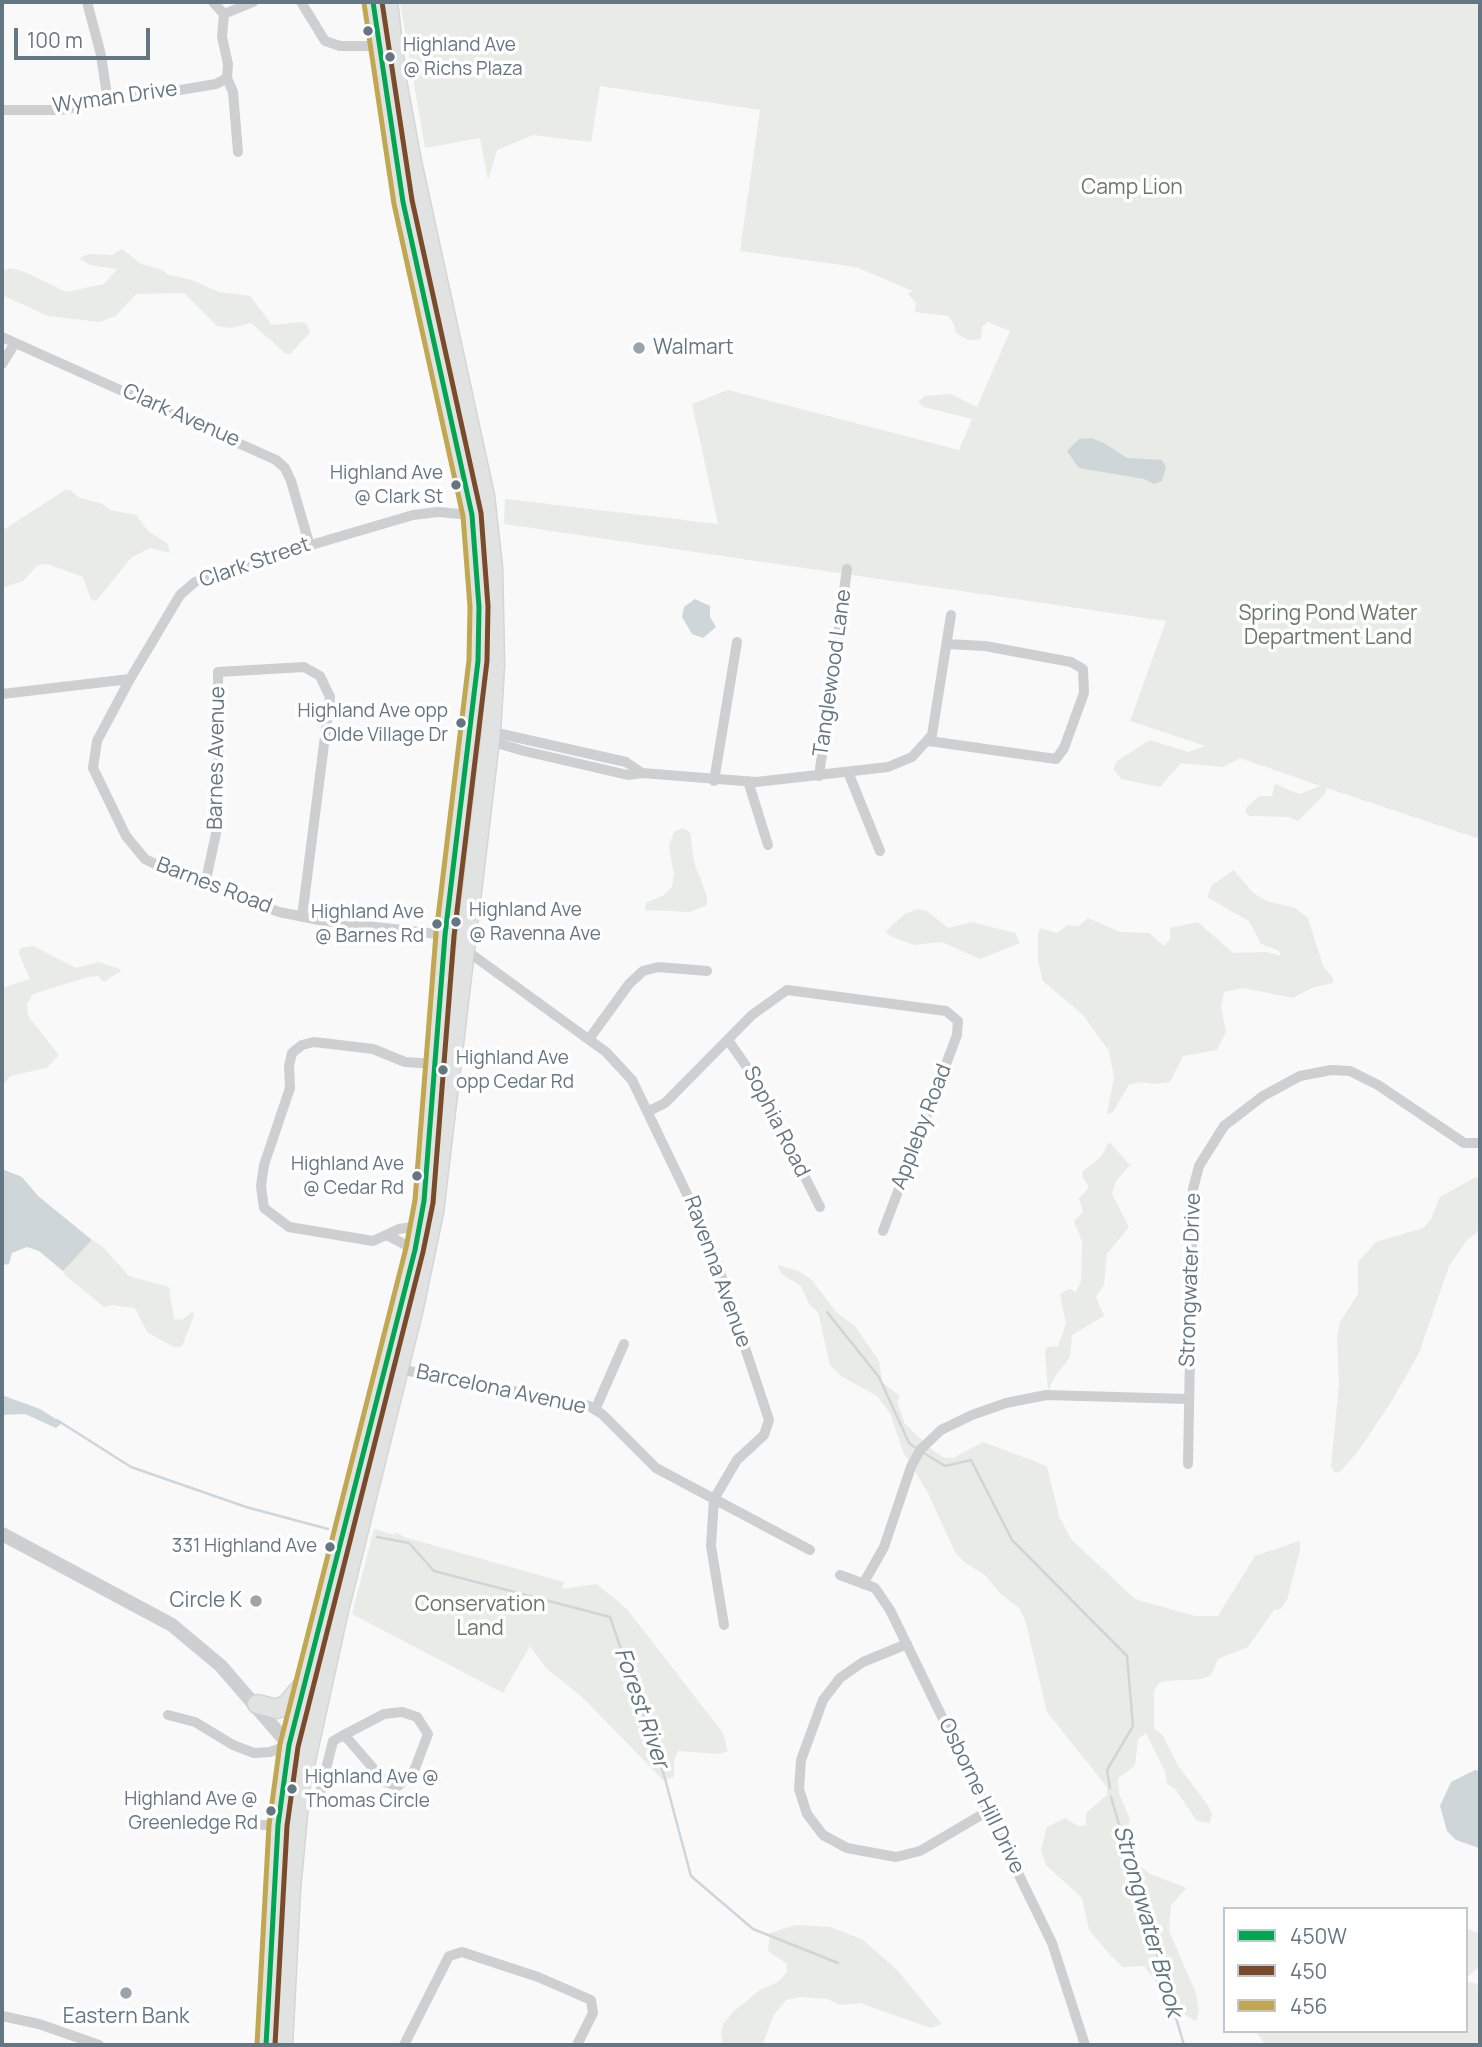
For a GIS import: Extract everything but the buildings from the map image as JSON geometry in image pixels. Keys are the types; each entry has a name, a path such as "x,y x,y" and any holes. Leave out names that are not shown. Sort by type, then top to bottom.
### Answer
{"main road":[{"path":"266,2045 278,1825 289,1745 419,1226 436,1064 445,935 471,732 479,607 472,515 460,448 403,202 373,2"},
{"path":"284,2045 298,1808 308,1750 338,1610 399,1369 434,1212 463,947 490,736 496,633 486,501 412,162 397,81 388,2"},
{"path":"257,1704 277,1709 287,1704 305,1681"}],"street":[{"path":"87,2 101,55 108,102"},
{"path":"213,2 224,14"},
{"path":"224,14 253,2"},
{"path":"301,2 325,41 340,46 380,46"},
{"path":"224,14 221,29 228,64 227,78 233,92 239,152"},
{"name":"Wyman Drive","path":"2,110 60,110 216,84 227,78"},
{"name":"Clark Avenue","path":"2,337 276,460 285,468 291,481 309,543"},
{"path":"2,364 15,343"},
{"name":"Clark Street","path":"130,678 171,607 188,587 248,561 421,513 472,515"},
{"name":"Tanglewood Lane","path":"819,776 847,569"},
{"path":"471,732 617,773 714,781 819,776 901,763 929,741 934,728 950,615"},
{"path":"714,781 737,642"},
{"path":"929,741 1056,759 1064,748 1084,693 1083,668 1071,662 985,646 947,644"},
{"name":"Barnes Avenue","path":"205,885 219,811 218,672 304,667 320,676 330,692 302,917"},
{"path":"2,694 130,678"},
{"name":"Barnes Road","path":"130,678 97,741 92,759 95,778 138,852 157,867 263,907 302,917 445,935"},
{"path":"848,772 880,851"},
{"path":"748,781 768,845"},
{"name":"Ravenna Avenue","path":"445,935 589,1039 625,1070 649,1111 710,1241 769,1420 764,1435 737,1460 714,1499 711,1546 724,1625"},
{"path":"589,1039 629,984 643,971 658,967 707,971"},
{"name":"Appleby Road","path":"728,1040 772,998 795,989 935,1008 954,1015 958,1021 957,1035 883,1231"},
{"path":"649,1111 665,1103 728,1040"},
{"name":"Sophia Road","path":"728,1040 751,1070 820,1207"},
{"path":"419,1226 399,1229 373,1241 289,1227 264,1208 261,1186 264,1165 290,1088 289,1066 292,1053 302,1045 314,1042 373,1049 405,1062 436,1064"},
{"name":"Strongwater Drive","path":"1188,1464 1187,1399 1193,1189 1199,1166 1224,1126 1263,1096 1300,1076 1331,1070 1350,1071 1378,1085 1464,1143 1480,1143"},
{"path":"387,1236 415,1250"},
{"path":"595,1410 624,1344"},
{"name":"Barcelona Avenue","path":"399,1369 557,1399 595,1410 656,1468 810,1550"},
{"name":"Strongwater Drive","path":"863,1584 884,1548 911,1467 920,1450 940,1430 983,1411 1046,1395 1187,1399"},
{"path":"2,1534 172,1625 204,1650 257,1704 289,1745"},
{"name":"Osborne Hill Drive","path":"840,1575 875,1588 907,1644 1052,1943 1085,2045"},
{"path":"907,1644 863,1662 840,1678 823,1700 801,1760 799,1789 807,1814 823,1835 847,1848 896,1857 920,1851 988,1811"},
{"path":"298,1808 320,1793 328,1748 332,1741 384,1714 402,1712 417,1717 428,1734 414,1771 398,1786 385,1782 353,1742 342,1736"},
{"path":"168,1715 195,1722 233,1745 254,1753 270,1752 289,1745 308,1750"},
{"path":"140,1824 278,1825"},
{"path":"404,2045 444,1964 454,1954 472,1954 584,1996 594,2006 577,2045"},
{"path":"2,2016 39,2024 99,2045"}],"green space":[{"name":"Camp Lion","path":"400,2 1480,2 1480,839 1327,788 1325,794 1298,821 1289,817 1251,816 1246,814 1246,808 1259,796 1272,796 1275,784 1299,794 1321,786 1240,758 1223,767 1181,763 1160,787 1121,779 1113,769 1117,761 1150,740 1188,752 1205,746 1130,721 1166,621 504,524 505,499 718,524 692,404 728,390 959,450 972,419 924,407 918,402 925,396 951,394 977,407 1010,331 988,322 982,327 981,339 968,340 956,333 948,316 915,312 916,303 908,294 913,291 856,267 740,251 760,110 600,86 591,142 533,135 497,150 488,180 480,138 425,148"},
{"path":"122,249 141,264 169,275 192,280 219,292 250,296 272,325 300,322 307,324 310,333 290,354 286,354 251,323 231,328 217,326 184,293 136,294 116,316 100,322 48,316 2,295 2,272 10,268 25,272 66,292 104,284 117,269 90,265 79,258 89,254 112,255"},
{"path":"65,490 111,510 136,515 148,531 168,544 170,553 150,548 132,557 96,601 91,599 83,577 47,564 38,565 23,581 2,588 2,531"},
{"path":"683,828 690,832 694,862 707,896 707,905 690,912 645,910 646,903 664,895 672,887 674,875 669,846 674,832"},
{"path":"1234,870 1253,893 1267,901 1295,908 1308,918 1323,966 1333,978 1333,983 1311,988 1293,998 1243,988 1224,992 1221,1007 1226,1032 1217,1050 1183,1056 1170,1082 1141,1082 1129,1085 1113,1112 1107,1114 1114,1077 1109,1051 1083,1015 1043,981 1038,960 1038,933 1041,928 1057,933 1068,925 1079,926 1088,918 1120,932 1149,933 1164,946 1170,939 1170,928 1198,922 1233,953 1266,952 1281,956 1278,950 1261,944 1249,921 1207,897 1212,885"},
{"path":"917,909 927,911 948,928 972,922 1015,933 1020,943 980,959 942,942 914,945 890,936 886,931 905,914"},
{"path":"33,946 76,968 99,962 122,970 104,982 98,976 88,977 33,994 27,1004 28,1016 59,1055 46,1068 11,1076 2,1086 2,988 30,979 19,954 20,948"},
{"path":"1109,1142 1130,1165 1116,1181 1112,1194 1129,1227 1107,1254 1104,1285 1096,1297 1104,1316 1072,1335 1070,1357 1054,1378 1048,1392 1045,1350 1047,1347 1058,1346 1066,1324 1060,1294 1069,1289 1076,1292 1081,1281 1082,1242 1074,1221 1083,1212 1079,1198 1089,1187 1082,1176 1083,1171 1101,1157"},
{"path":"1476,1177 1480,1179 1480,1230 1467,1240 1449,1266 1419,1353 1391,1402 1359,1450 1341,1471 1335,1473 1331,1467 1339,1384 1337,1338 1340,1322 1358,1294 1358,1262 1376,1242 1423,1228 1431,1219 1440,1197"},
{"path":"92,1240 102,1246 129,1276 169,1287 174,1319 182,1320 193,1311 194,1316 182,1346 174,1347 147,1332 135,1308 111,1305 104,1307 65,1275 63,1271"},
{"path":"778,1265 798,1271 811,1279 837,1313 855,1326 879,1361 882,1382 900,1396 897,1402 905,1424 935,1452 945,1458 953,1458 983,1442 1047,1466 1059,1516 1071,1539 1135,1599 1195,1616 1218,1616 1255,1556 1300,1541 1287,1600 1281,1609 1274,1610 1248,1647 1218,1659 1211,1675 1202,1679 1166,1681 1159,1683 1154,1691 1154,1728 1163,1736 1179,1767 1207,1804 1212,1813 1210,1823 1197,1821 1175,1789 1167,1784 1165,1771 1146,1733 1138,1739 1135,1766 1118,1778 1119,1793 1130,1819 1125,1839 1129,1858 1150,1874 1187,1888 1171,1905 1169,1931 1196,1993 1199,2012 1196,2021 1177,2010 1144,1966 1123,1967 1111,1956 1089,1930 1082,1898 1046,1865 1041,1850 1047,1827 1065,1818 1078,1826 1086,1825 1086,1813 1107,1795 1107,1787 1047,1712 1026,1623 1020,1609 1000,1593 985,1575 965,1563 955,1552 928,1493 903,1452 890,1413 877,1396 841,1376 830,1365 818,1312 809,1304 801,1286 781,1274"},
{"name":"Conservation Land","path":"374,1529 395,1535 395,1532 407,1538 564,1582 562,1589 597,1584 626,1608 723,1733 728,1751 720,1754 678,1751 674,1761 674,1777 663,1780 583,1698 546,1668 530,1646 503,1693 352,1614"},
{"path":"796,1925 831,1927 863,1940 897,1970 942,2024 931,2028 860,2003 840,2005 827,1999 800,1997 786,2000 774,2015 762,2045 723,2045 721,2033 724,2023 735,2010 760,1990 778,1982 787,1972 787,1964 768,1951 770,1933"},
{"path":"1468,1929 1480,1934 1480,1966 1468,1976"},
{"path":"1468,1982 1480,1985 1480,2045 1266,2045 1257,2033 1468,2033"}],"shaded area":[{"path":"1091,438 1127,458 1162,460 1166,467 1162,481 1154,484 1144,479 1079,468 1067,451 1079,439"},
{"path":"695,599 710,606 710,617 716,627 703,638 692,634 682,617 684,607"},
{"path":"2,1169 22,1177 38,1196 92,1240 63,1271 39,1251 27,1247 12,1253 9,1264 2,1265"},
{"path":"2,1395 40,1409 62,1423 56,1428 25,1414 2,1415"},
{"path":"1475,1770 1480,1771 1479,1848 1456,1840 1447,1831 1440,1806 1451,1782"}],"waterway":[{"name":"Strongwater Brook","path":"827,1312 879,1377 909,1443 916,1448"},
{"name":"Forest River","path":"57,1420 131,1467 246,1507 328,1529"},
{"name":"Strongwater Brook","path":"922,1452 945,1466 971,1460 1012,1540 1127,1656 1133,1726 1107,1770 1110,1788"},
{"name":"Forest River","path":"377,1537 409,1543 434,1571 610,1617 664,1775 691,1876 753,1929 838,1963"},
{"name":"Strongwater Brook","path":"1111,1797 1184,2045"}],"transit line":[{"name":"450W","path":"266,2045 278,1825 289,1745 415,1250 424,1201 445,935 478,661 479,607 472,515 403,202 373,2"},
{"name":"450","path":"275,2045 287,1826 298,1747 433,1203 454,936 487,661 488,606 481,513 412,200 382,2"},
{"name":"456","path":"257,2045 269,1825 280,1744 406,1248 415,1200 436,934 469,660 470,607 463,516 394,204 364,3"}],"place":[{"name":"Highland Ave @ Richs Plaza","path":"390,57"},
{"name":"Walmart","path":"639,348"},
{"name":"Highland Ave @ Clark St","path":"456,485"},
{"name":"Highland Ave opp Olde Village Dr","path":"461,723"},
{"name":"Highland Ave @ Ravenna Ave","path":"456,922"},
{"name":"Highland Ave @ Barnes Rd","path":"437,924"},
{"name":"Highland Ave opp Cedar Rd","path":"443,1070"},
{"name":"Highland Ave @ Cedar Rd","path":"417,1176"},
{"name":"331 Highland Ave","path":"330,1547"},
{"name":"Circle K","path":"256,1601"},
{"name":"Highland Ave @ Thomas Circle","path":"292,1789"},
{"name":"Highland Ave @ Greenledge Rd","path":"271,1811"},
{"name":"Eastern Bank","path":"126,1993"}],"park label":[{"name":"Spring Pond Water Department Land","path":"1328,626"}]}
